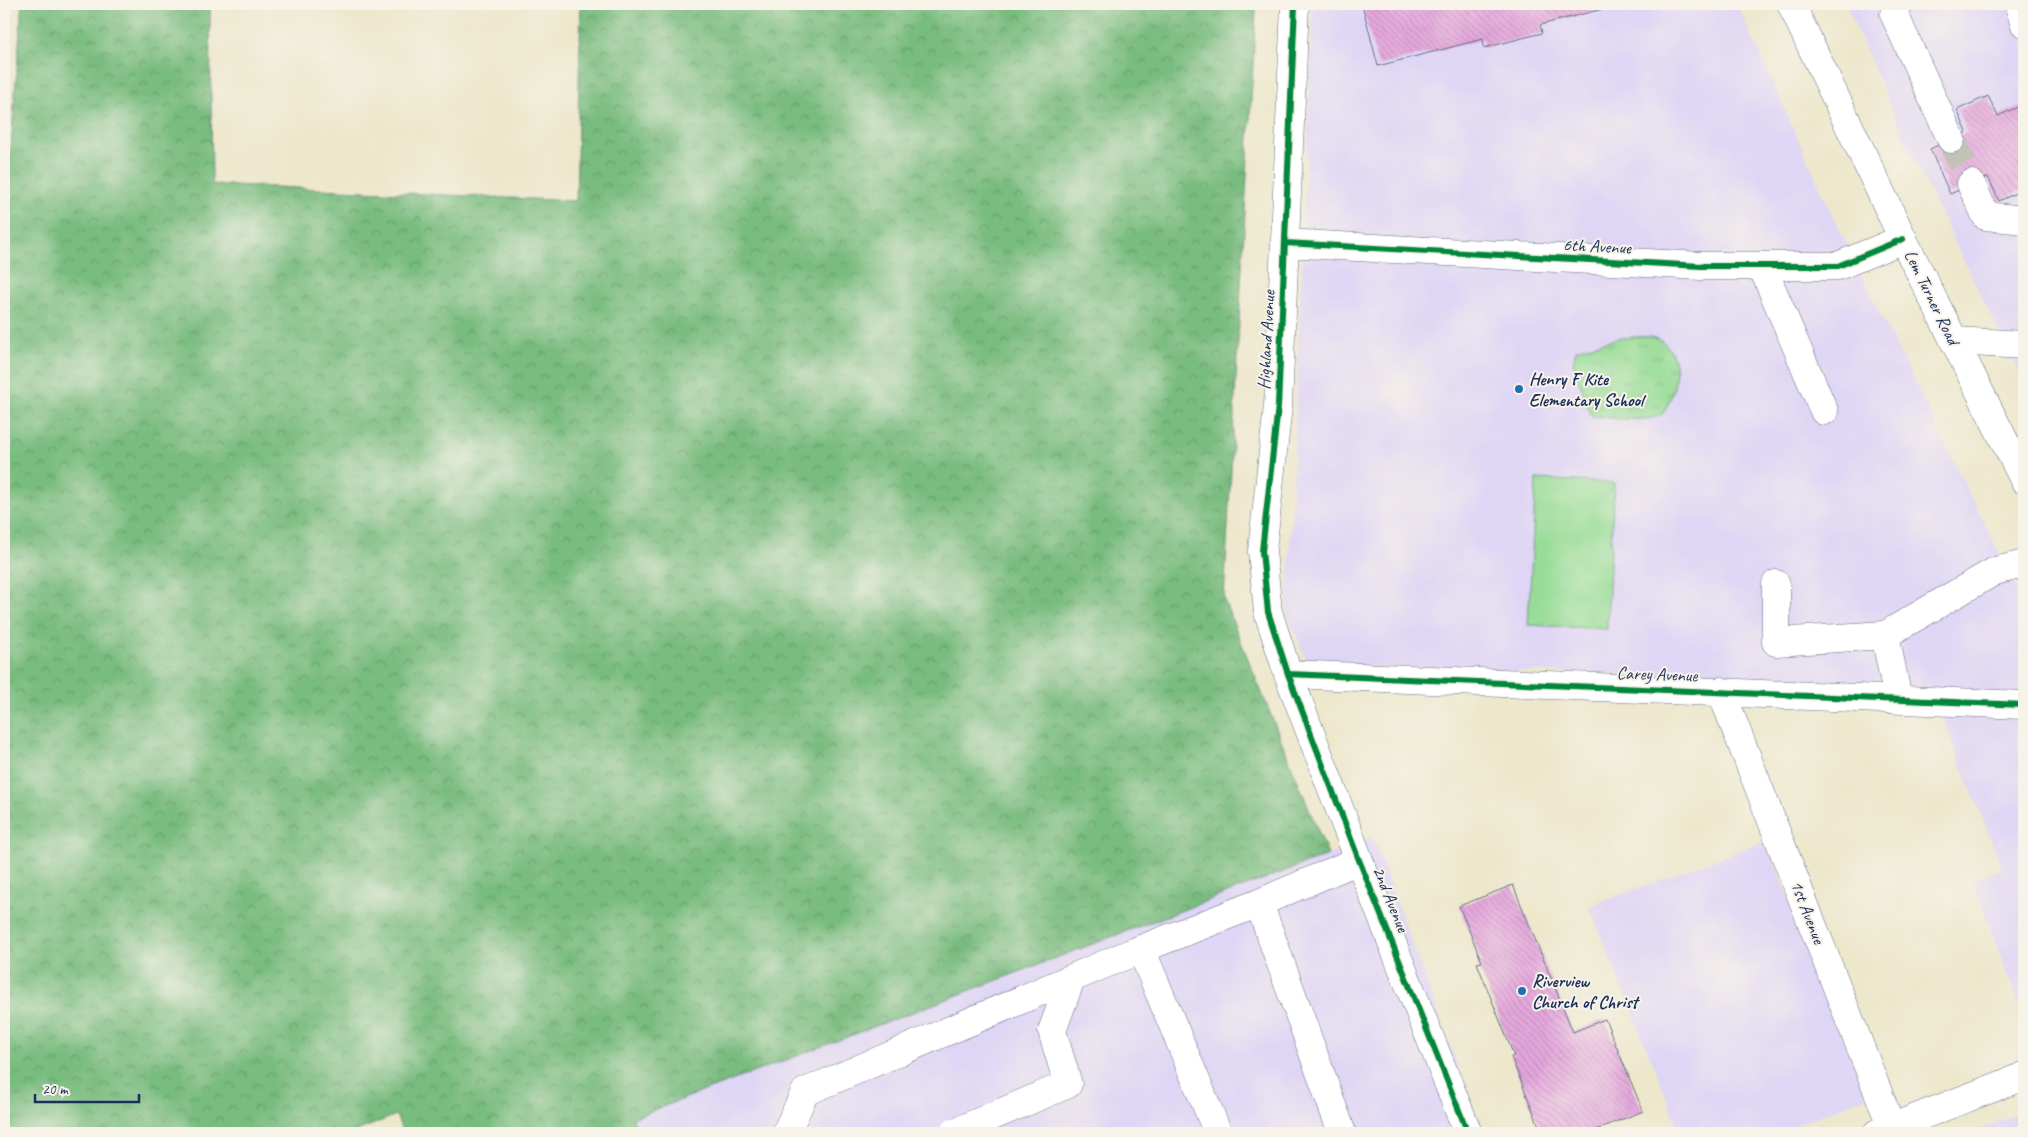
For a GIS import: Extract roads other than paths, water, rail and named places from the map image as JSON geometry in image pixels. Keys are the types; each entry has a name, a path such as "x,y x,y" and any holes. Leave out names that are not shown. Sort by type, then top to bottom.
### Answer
{"street":[{"name":"Highland Avenue","path":"1288,674 1268,612 1262,551 1278,406 1294,4"},
{"name":"Lem Turner Road","path":"1791,4 1903,240 2024,477"},
{"path":"1897,4 1894,14 1951,139"},
{"path":"2019,4 2024,23"},
{"path":"1971,184 1986,216 2024,220"},
{"name":"6th Avenue","path":"1285,243 1702,266 1838,266 1903,240"},
{"path":"1762,266 1824,411"},
{"path":"1954,342 2024,345"},
{"path":"1776,584 1776,642 1885,635 1995,571 2024,564"},
{"path":"1885,635 1898,699"},
{"name":"Carey Avenue","path":"1288,674 2024,705"},
{"name":"2nd Avenue","path":"1288,674 1359,860 1468,1133"},
{"name":"1st Avenue","path":"1722,691 1888,1131"},
{"path":"786,1133 805,1092 1071,978 1359,860"},
{"path":"1258,903 1342,1133"},
{"path":"1141,949 1218,1133"},
{"path":"953,1133 1068,1084 1052,1031 1071,978"},
{"path":"1888,1131 2023,1080"}],"tunnel":[{"path":"1951,139 1971,184"}],"place":[{"name":"Henry F Kite Elementary School","path":"1519,389"},
{"name":"Riverview Church of Christ","path":"1522,991"}]}
